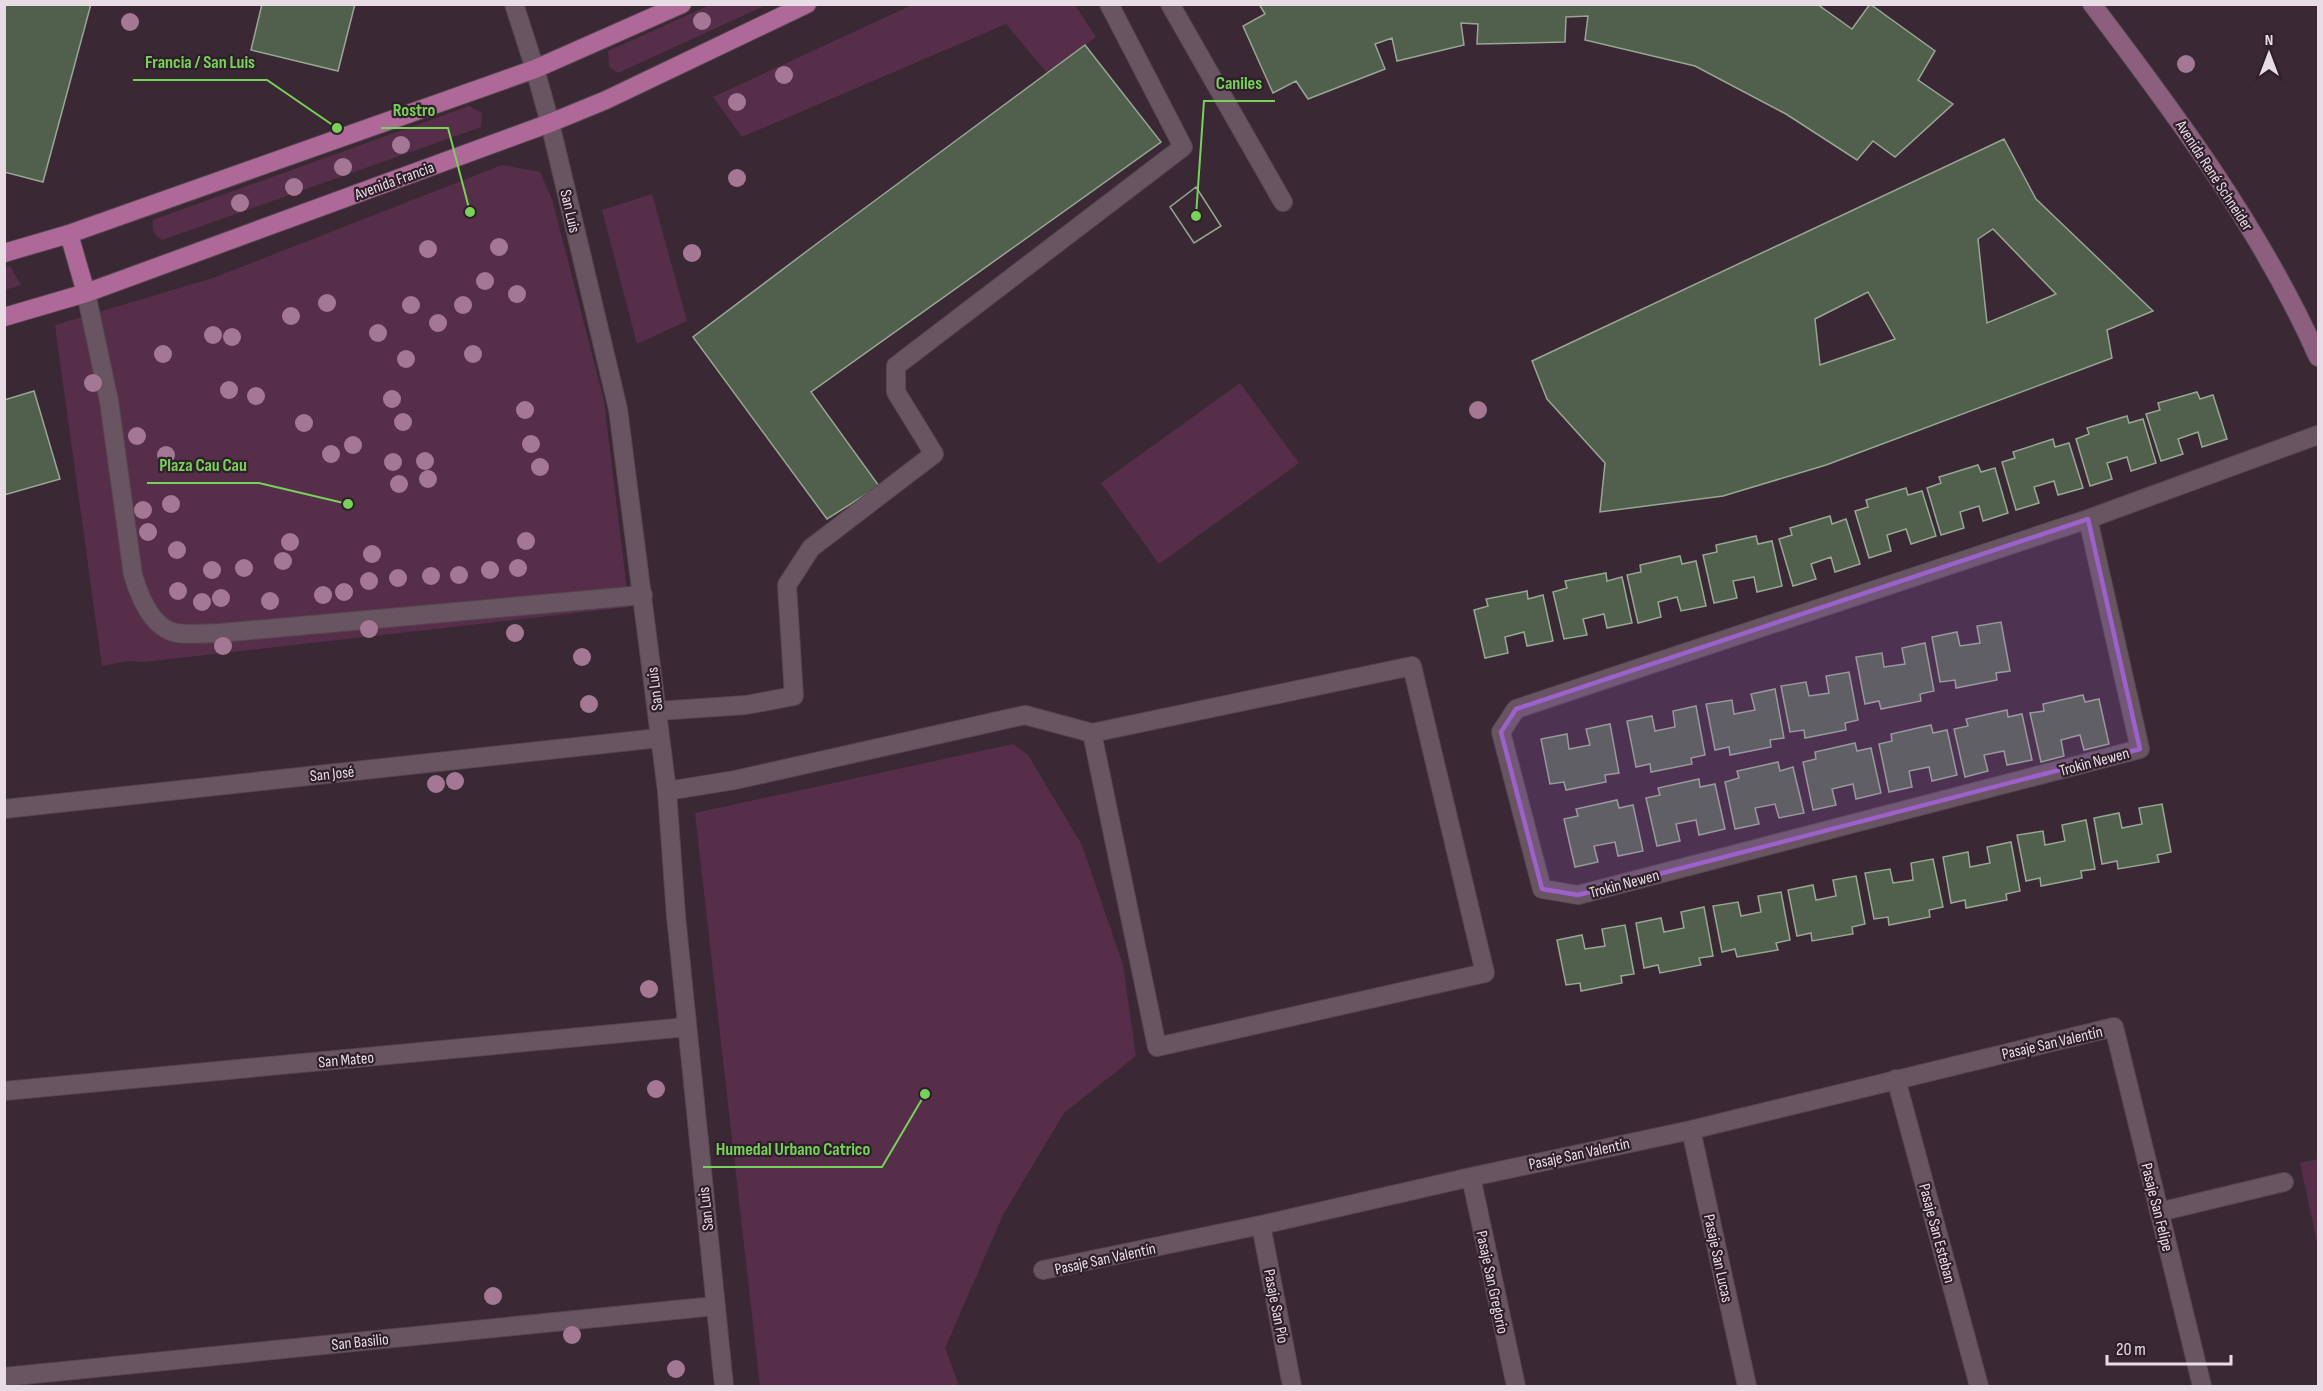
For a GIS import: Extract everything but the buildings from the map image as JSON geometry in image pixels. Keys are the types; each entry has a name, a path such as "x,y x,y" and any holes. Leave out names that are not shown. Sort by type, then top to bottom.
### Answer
{"main road":[{"path":"4,253 69,234 536,69 682,4"},
{"name":"Avenida Francia","path":"4,317 86,293 550,123 606,100 807,4"},
{"name":"Avenida René Schneider","path":"2092,4 2161,94 2216,172 2265,254 2319,357"},
{"path":"69,234 86,293"}],"street":[{"name":"San Luis","path":"514,4 536,69 550,123 618,409 667,791 676,916 724,1386"},
{"path":"657,711 746,705 794,696 787,585 811,548 934,454 896,392 896,366 1183,147 1108,4"},
{"path":"1170,4 1283,202"},
{"path":"86,293 109,401 133,575 141,599 160,624 175,633 220,633 643,595"},
{"name":"Trokin Newen","path":"2088,519 2140,749 1578,895 1542,889 1501,732 1516,708 2088,519 2319,435"},
{"path":"667,791 735,780 1024,715 1092,733 1412,666 1485,973 1157,1047 1092,733"},
{"name":"San José","path":"4,809 659,738"},
{"name":"San Mateo","path":"4,1091 687,1027"},
{"name":"Pasaje San Valentín","path":"1043,1270 1261,1225 1691,1130 2114,1028"},
{"name":"Pasaje San Felipe","path":"2114,1028 2202,1386"},
{"name":"Pasaje San Esteban","path":"1896,1079 1980,1386"},
{"name":"Pasaje San Lucas","path":"1691,1130 1747,1386"},
{"name":"Pasaje San Gregorio","path":"1471,1177 1516,1386"},
{"path":"2159,1212 2284,1182"},
{"name":"Pasaje San Pío","path":"1261,1225 1292,1386"},
{"name":"San Basilio","path":"4,1377 715,1306"}],"highlighted area":[{"path":"2088,519 2140,749 1578,895 1542,889 1501,732 1516,709"}],"shaded area":[{"path":"710,5 766,5 618,73 609,67 608,51"},
{"path":"912,5 1075,5 1096,37 1047,73 1006,24 742,137 713,97"},
{"path":"469,106 482,113 481,127 162,240 154,232 153,220"},
{"path":"502,165 540,172 552,199 604,401 629,607 144,662 128,661 102,666 55,325 213,278"},
{"path":"652,194 687,321 637,344 602,210"},
{"path":"10,266 21,285 5,290 5,268"},
{"path":"1240,383 1299,463 1159,564 1101,483"},
{"path":"1013,744 1028,755 1082,845 1123,965 1136,1056 1064,1113 1003,1215 945,1348 959,1386 760,1386 695,813"},
{"path":"2318,1159 2318,1247 2300,1163"}],"place":[{"name":"Francia / San Luis","path":"337,128"},
{"name":"Rostro","path":"470,212"},
{"name":"Caniles","path":"1196,216"},
{"name":"Plaza Cau Cau","path":"348,504"},
{"name":"Humedal Urbano Catrico","path":"925,1094"}]}
